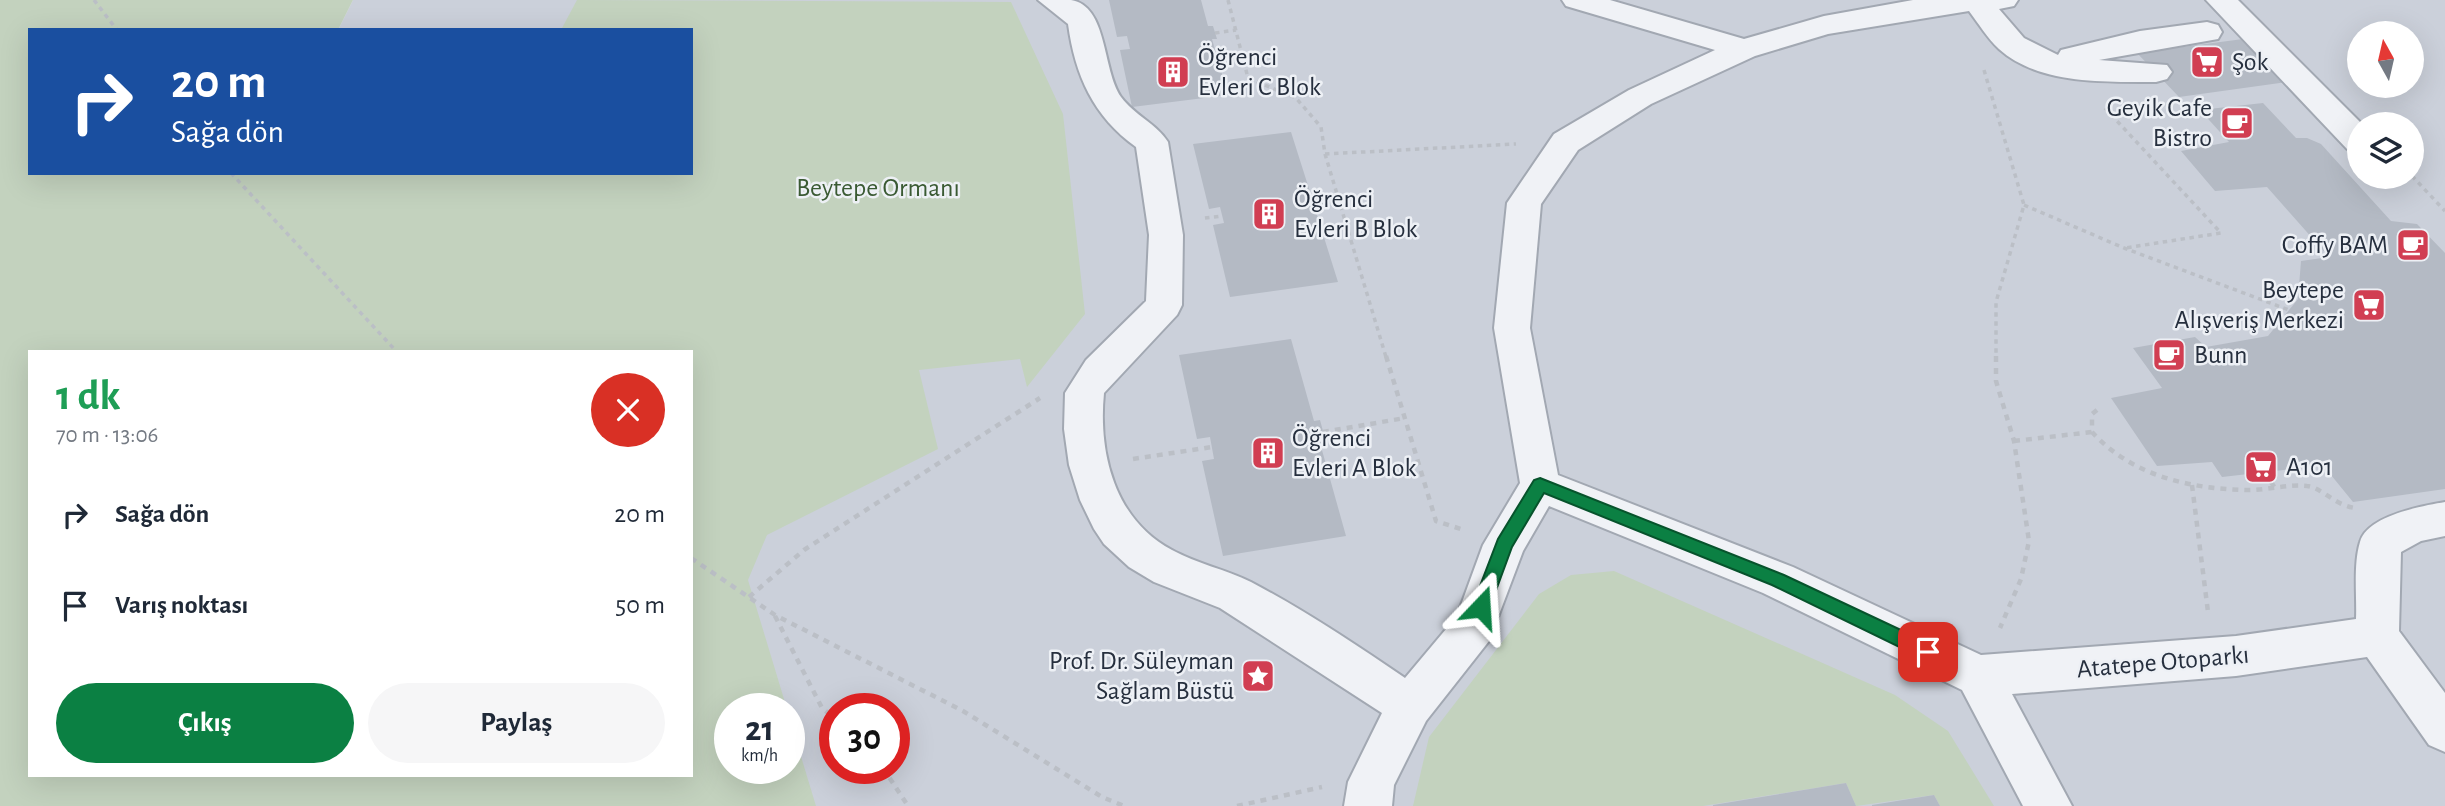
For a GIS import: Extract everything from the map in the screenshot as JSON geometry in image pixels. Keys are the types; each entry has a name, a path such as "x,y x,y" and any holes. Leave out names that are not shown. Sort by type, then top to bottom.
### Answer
{"street":[{"path":"1052,0 1083,20 1087,48 1111,109 1126,125 1152,142 1160,177 1166,234 1164,305 1085,392 1083,433 1089,466 1106,514 1129,544 1169,571 1231,593 1293,628 1410,706"},
{"path":"1577,0 1744,49"},
{"path":"2221,0 2347,147"},
{"path":"1369,794 1410,706 1474,627 1504,545 1540,485 1512,328 1524,203 1566,142 1640,97 1744,49 1824,25 1968,2 2013,46 2050,62 2106,73 2156,72"},
{"path":"2050,62 2140,41 2207,32"},
{"path":"1540,485 1778,580 1978,676 2048,806"},
{"path":"2429,522 2380,543 2377,636 2445,730"},
{"name":"Atatepe Otoparkı","path":"1978,676 2236,656 2377,636"}],"path":[{"path":"94,0 115,28"},
{"path":"1228,0 1248,78 1296,98 1321,127 1325,154 1436,521 1504,545"},
{"path":"1215,33 1236,30"},
{"path":"1978,676 2021,579 2029,541 2014,441 1996,381 1996,302 2024,205 1982,64"},
{"path":"2097,99 2221,233 2124,248"},
{"path":"1325,154 1566,142"},
{"path":"233,175 395,350"},
{"path":"2424,189 2445,211"},
{"path":"1319,203 1339,201"},
{"path":"2024,205 2124,248 2290,310"},
{"path":"1208,217 1222,216"},
{"path":"749,597 804,550 1057,387 1102,371"},
{"path":"2097,410 2092,414 2092,432 2110,452 2149,473 2192,485 2249,490 2310,486 2340,506 2429,522"},
{"path":"1323,432 1405,418"},
{"path":"2014,441 2092,432"},
{"path":"1089,466 1212,447"},
{"path":"2264,472 2274,488"},
{"path":"2192,485 2208,617"},
{"path":"693,559 775,615 963,711 1102,797 1125,806"},
{"path":"775,615 819,702"},
{"path":"894,784 908,806"},
{"path":"1237,806 1302,789 1369,794"}],"shaded area":[{"path":"353,0 2445,0 2445,806 297,806 693,777 693,28 339,28"}],"green space":[{"name":"Beytepe Ormanı","path":"0,0 353,0 339,28 28,28 28,175 693,175 693,28 562,28 577,0 1011,2 1063,114 1085,314 1027,387 1020,359 919,370 938,449 767,535 748,580 782,693 714,693 714,784 805,784 805,770 816,806 0,806"},
{"path":"1614,571 1895,695 1948,731 1994,806 1940,806 1934,795 1856,806 1846,783 1703,806 1413,806 1429,737 1539,594 1571,575"}],"building":[{"name":"Öğrenci Evleri C Blok","path":"1109,0 1201,0 1208,26 1213,26 1217,39 1212,39 1228,95 1132,107 1120,50 1130,49 1127,36 1117,37"},
{"name":"Şok","path":"2243,39 2287,82 2179,97 2137,53"},
{"name":"Beytepe Alışveriş Merkezi","path":"2263,103 2296,138 2307,138 2321,144 2347,173 2347,189 2362,189 2391,221 2417,224 2445,253 2445,489 2353,502 2331,475 2318,466 2222,477 2212,462 2157,466 2111,398 2162,388 2133,348 2195,337 2206,347 2268,336 2298,299 2301,261 2329,257 2267,187 2215,191 2181,151 2229,142 2200,110"},
{"name":"Öğrenci Evleri B Blok","path":"1291,132 1311,195 1316,195 1319,203 1321,212 1316,212 1338,282 1230,297 1213,225 1224,223 1220,207 1209,209 1193,144"},
{"name":"Öğrenci Evleri A Blok","path":"1291,339 1314,421 1320,420 1326,442 1320,443 1346,536 1223,556 1202,461 1214,459 1210,437 1197,439 1179,355"},
{"path":"1846,783 1856,806 1713,806 1713,805"},
{"path":"1934,795 1940,806 1872,806 1872,805"}],"place":[{"name":"Şok","path":"2207,62"},
{"name":"Öğrenci Evleri C Blok","path":"1173,72"},
{"name":"Geyik Cafe Bistro","path":"2237,123"},
{"name":"Öğrenci Evleri B Blok","path":"1269,214"},
{"name":"Coffy BAM","path":"2413,245"},
{"name":"Beytepe Alışveriş Merkezi","path":"2369,305"},
{"name":"Bunn","path":"2169,355"},
{"name":"Öğrenci Evleri A Blok","path":"1268,453"},
{"name":"A101","path":"2261,467"},
{"name":"Prof. Dr. Süleyman Sağlam Büstü","path":"1258,676"}],"route":[{"path":"1481,607 1504,545 1540,485 1778,580 1928,652"}]}
